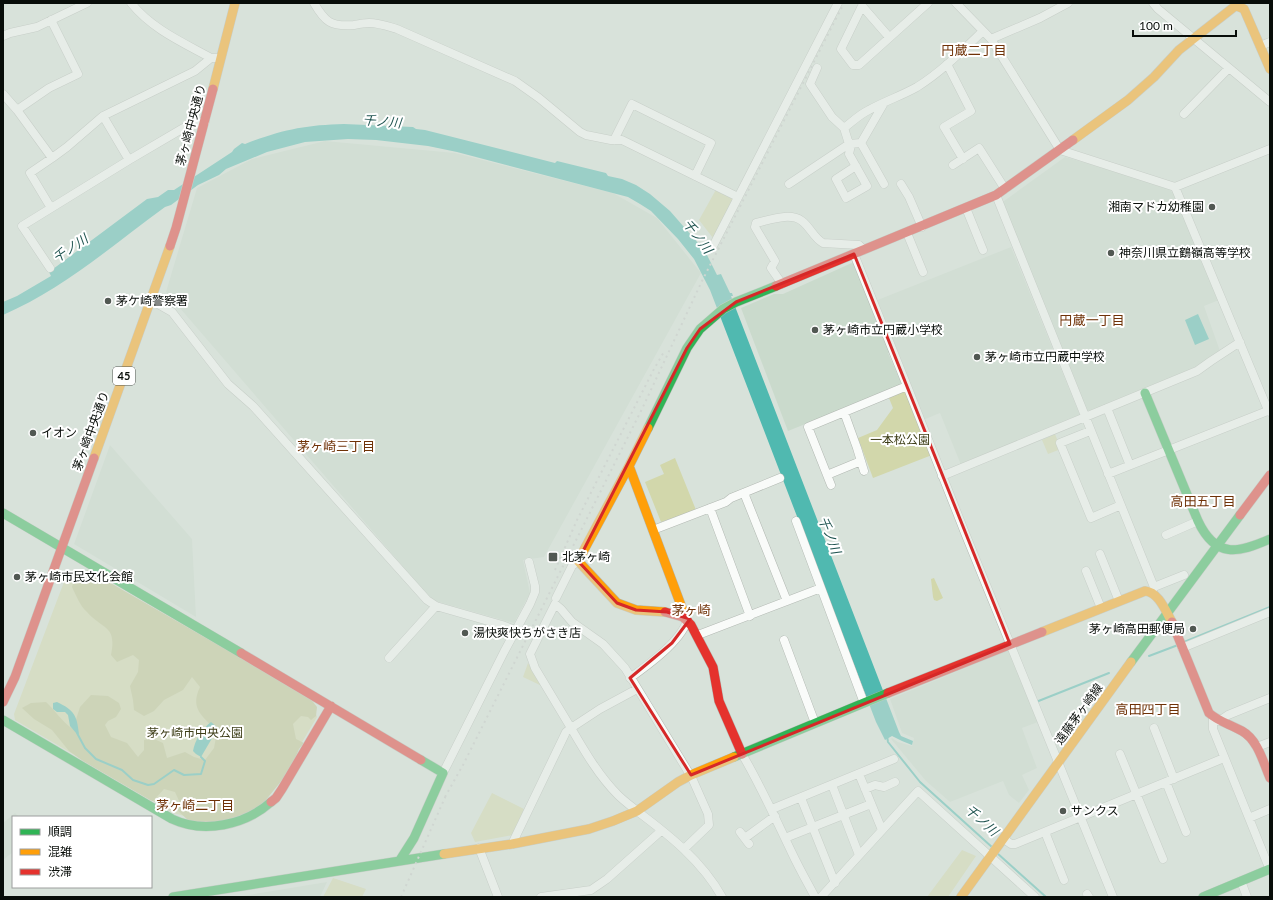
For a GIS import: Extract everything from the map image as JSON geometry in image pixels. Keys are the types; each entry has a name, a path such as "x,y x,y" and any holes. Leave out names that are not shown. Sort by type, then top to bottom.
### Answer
{"street":[{"path":"3,36 38,27 87,3"},
{"path":"131,3 143,18 156,27 211,58 221,59"},
{"name":"茅ヶ崎中央通り","path":"3,702 12,685 176,228 235,3"},
{"path":"314,3 321,14 331,23 338,25 368,23 382,24 397,29 499,74 528,90 580,132 592,137 622,140 738,197"},
{"path":"712,248 838,3"},
{"path":"889,37 862,6 841,49 853,65 858,65 928,3"},
{"path":"956,3 990,39 1060,150 1175,187 1270,149"},
{"path":"990,39 1040,18 1068,3"},
{"path":"1154,3 1158,9 1270,102"},
{"path":"556,598 572,566 578,561 629,466 686,348 700,329 717,314 736,302 907,233 996,195 1060,150 1137,92 1193,38 1238,6 1244,9 1270,69"},
{"path":"17,110 49,88 78,74 51,20"},
{"path":"844,128 868,110 907,93 919,86 947,64 983,31"},
{"path":"1260,46 1270,42"},
{"path":"51,208 30,173 67,147 103,116 195,71 211,58"},
{"path":"947,64 970,111 944,127 963,159"},
{"path":"817,68 810,84 832,117 844,128 850,145 849,154 856,166"},
{"path":"1184,114 1229,68"},
{"path":"3,94 17,110 52,158"},
{"path":"789,184 850,145 861,143 884,103"},
{"path":"614,140 632,104 711,143 695,176"},
{"path":"103,116 129,160"},
{"path":"50,268 22,226 192,123 205,122"},
{"path":"861,143 884,184"},
{"path":"953,165 979,148 1005,189"},
{"path":"901,184 922,226"},
{"path":"1108,474 1269,411 1175,187"},
{"path":"996,195 1121,505 1153,589 1168,613 1205,705 1216,719 1237,728 1247,735 1257,747 1270,778"},
{"path":"966,208 983,250"},
{"path":"782,284 771,268 775,261 755,227 756,223 788,216 801,220 819,241 823,243 859,245 864,250"},
{"path":"907,233 923,272"},
{"path":"854,254 942,476 1114,897"},
{"path":"151,300 172,312 228,384 252,406 428,600 436,606 515,630"},
{"path":"942,476 1197,371 1240,342"},
{"path":"831,485 808,427 907,386"},
{"path":"1145,393 1205,536 1218,546 1238,550 1245,549 1270,539"},
{"path":"1107,408 1129,463"},
{"path":"844,412 864,471"},
{"path":"1090,431 1060,444 1091,518 1121,505"},
{"path":"827,474 861,461"},
{"path":"629,466 685,619 685,626 672,643 654,660 630,678"},
{"name":"遠藤茅ヶ崎線","path":"961,897 1058,762 1270,475"},
{"path":"653,530 726,502 731,498 780,478"},
{"path":"744,493 787,601"},
{"path":"710,508 750,616"},
{"path":"3,512 443,772"},
{"path":"796,520 865,703"},
{"path":"1166,535 1198,521"},
{"path":"1100,554 1118,601"},
{"path":"578,561 617,603 636,610 668,612 685,619 698,635 713,667 719,701 742,754 751,768 774,813 815,897"},
{"path":"400,860 414,838 443,772 515,630 530,604 535,586 529,562"},
{"path":"1086,572 1101,608"},
{"path":"173,897 292,879 400,860 512,844 589,830 637,811 678,782 691,775 886,694 1118,601 1153,589 1184,575"},
{"path":"698,635 821,588"},
{"path":"684,849 710,823 708,814 691,775 625,668 603,644 572,622 555,604 530,654 535,668 588,757 610,787 629,805 684,849 704,871 722,897"},
{"path":"389,658 436,606"},
{"path":"1181,646 1270,612"},
{"path":"784,640 815,723"},
{"path":"3,680 12,685"},
{"path":"512,844 566,732 600,709 637,689"},
{"path":"1216,719 1270,698"},
{"path":"3,720 172,819 183,824 205,827 241,821 251,817 270,804 282,789 330,706"},
{"path":"1203,897 1270,870 1213,729 1216,719"},
{"path":"1154,728 1174,778"},
{"path":"1257,747 1270,742"},
{"path":"1120,754 1163,858"},
{"path":"1002,841 1015,844 1224,758"},
{"path":"745,838 774,813 801,798 894,759"},
{"path":"858,774 882,830"},
{"path":"865,789 876,785 884,786 894,782"},
{"path":"1166,782 1186,832"},
{"path":"832,785 859,855"},
{"path":"821,897 918,791 992,855 1035,897"},
{"path":"801,798 835,883"},
{"path":"785,838 871,804"},
{"path":"1249,818 1270,809"},
{"path":"541,897 591,890 608,879 661,831"},
{"path":"1044,832 1064,880"},
{"path":"479,848 498,897"},
{"path":"1241,881 1247,897"}],"highlighted area":[{"path":"854,254 1010,644 691,775 630,678 672,643 690,619 667,612 636,610 617,603 578,561 687,348 700,329 736,302"}],"shaded area":[{"path":"325,141 455,153 613,193 657,218 701,273 544,557 523,560 530,593 514,623 432,600 166,292 197,188 252,159"},
{"name":"神奈川県立鶴嶺高等学校","path":"1065,157 1162,185 1170,190 1176,196 1219,300 1204,306 1220,351 1194,368 1092,411 1086,410 1003,205 1004,201"},
{"name":"茅ヶ崎市立円蔵中学校","path":"1011,247 1081,418 961,465 940,413 923,420 875,301"},
{"name":"茅ヶ崎市立円蔵小学校","path":"854,262 891,351 888,353 902,385 788,431 741,308 774,294 783,294"},
{"path":"110,445 192,539 196,617 74,544"},
{"path":"1010,650 1038,722 1022,728 1037,768 1022,775 1029,790 1019,803 1009,795 1003,781 950,802 926,781 891,739 892,738 898,742 912,746 914,738 902,733 890,699"},
{"path":"15,813 18,816 12,816 12,853 3,860 3,823"},
{"path":"327,882 320,897 236,897"}],"green space":[{"path":"718,186 736,196 713,238 699,220"},
{"name":"一本松公園","path":"907,390 932,455 873,478 858,438 877,430 893,408 889,398"},
{"path":"1055,434 1061,449 1048,454 1042,440"},
{"path":"675,458 696,510 661,522 645,482 664,474 660,465"},
{"name":"茅ヶ崎市中央公園","path":"88,570 310,698 317,707 316,716 311,720 308,717 301,716 293,724 296,739 304,743 299,749 287,774 265,801 254,811 215,824 189,821 177,810 180,803 175,792 164,789 153,801 150,800 83,761 69,751 52,730 34,719 22,708 31,703 46,702 65,723 73,729 80,707 91,695 108,696 119,703 121,709 116,717 108,721 105,725 111,737 127,743 138,757 144,750 144,740 152,738 163,743 167,758 185,752 194,757 205,760 214,748 217,732 203,717 197,707 196,701 200,687 192,677 183,690 164,700 154,711 144,716 134,710 130,686 138,672 139,660 133,655 117,662 111,655 112,638 110,633 82,607 72,587 77,576"},
{"name":"茅ヶ崎市中央公園","path":"75,571 314,709 317,717 289,764 199,820 173,813 15,720 14,714 67,574"},
{"path":"934,578 943,598 937,601 934,600 933,597 931,579"},
{"path":"528,663 542,686 523,677"},
{"path":"492,793 524,809 513,835 475,842 471,833"},
{"path":"962,850 976,856 948,897 927,897"},
{"path":"333,878 366,889 362,897 323,897"}],"water":[{"path":"344,124 413,127 416,129 555,163 557,161 606,173 608,176 622,179 636,185 650,194 670,211 705,251 717,275 721,274 730,293 732,293 733,296 731,296 899,732 901,736 913,741 912,745 892,736 885,740 876,722 710,290 694,259 678,239 651,211 628,197 457,152 428,146 376,140 348,139 305,142 267,152 226,169 219,175 198,185 171,205 165,207 87,266 46,292 3,315 3,302 17,296 51,276 49,272 147,199 158,197 168,190 174,190 232,152 242,143 245,144 293,129"},
{"path":"1198,314 1209,339 1195,345 1185,320"},
{"path":"57,702 74,714 79,734 76,733 70,726 68,715 65,712 57,712 53,709 53,703"},
{"path":"211,722 218,728 201,757 193,751 195,743 199,735"}],"waterway":[{"path":"1184,642 1270,607"},
{"path":"1149,656 1178,645"},
{"path":"1036,702 1109,673"},
{"path":"77,733 85,748 96,759 122,770 133,780 148,785 154,784 174,770 184,775 201,774 205,761 201,757"},
{"name":"千ノ川","path":"887,736 888,742 920,782 993,848"},
{"name":"千ノ川","path":"997,853 1046,897"}],"railway":[{"path":"445,797 463,765 642,409 702,281 844,3"},
{"path":"555,570 577,520 665,350"},
{"path":"401,897 447,793"}],"traffic: fast":[{"path":"648,428 687,348 700,329 723,309 736,302 776,286"},
{"path":"1145,393 1198,521 1212,542 1229,550 1248,547 1270,539"},
{"path":"3,513 241,653"},
{"path":"1131,662 1240,515"},
{"path":"734,757 888,693"},
{"path":"3,720 172,819 184,824 197,826 224,825 249,816 261,810 271,802"},
{"path":"400,860 414,838 443,773 421,760"},
{"path":"173,897 444,854"},
{"path":"1203,897 1270,869"}],"traffic: slow":[{"path":"213,89 235,3"},
{"path":"1073,140 1128,100 1154,77 1179,50 1234,7 1237,6 1244,9 1270,69"},
{"path":"94,458 170,246"},
{"path":"648,428 578,561 617,603 636,610 665,612"},
{"path":"629,466 682,608 683,617"},
{"path":"1042,632 1145,591 1150,592 1158,599 1165,608 1172,622"},
{"path":"961,897 1131,662"},
{"path":"444,854 512,844 589,829 613,821 637,811 678,782 691,775 734,757"}],"traffic: jam":[{"path":"170,246 213,89"},
{"path":"776,286 996,195 1073,140"},
{"path":"3,702 15,677 94,458"},
{"path":"1240,515 1270,475"},
{"path":"665,612 683,617 691,625 713,667 719,701 742,754"},
{"path":"1172,622 1209,713 1217,719 1248,735 1256,746 1270,778"},
{"path":"888,693 1042,632"},
{"path":"241,653 421,760"},
{"path":"271,802 276,798 282,789 331,706"}],"place":[{"name":"湘南マドカ幼稚園","path":"1212,207"},
{"name":"神奈川県立鶴嶺高等学校","path":"1111,253"},
{"name":"茅ケ崎警察署","path":"108,301"},
{"name":"茅ヶ崎市立円蔵小学校","path":"815,330"},
{"name":"茅ヶ崎市立円蔵中学校","path":"977,357"},
{"name":"イオン","path":"33,433"},
{"name":"北茅ヶ崎","path":"553,557"},
{"name":"茅ヶ崎市民文化会館","path":"17,577"},
{"name":"茅ヶ崎高田郵便局","path":"1193,629"},
{"name":"湯快爽快ちがさき店","path":"465,633"},
{"name":"サンクス","path":"1063,811"}],"district":[{"name":"円蔵二丁目","path":"974,50"},
{"name":"円蔵一丁目","path":"1092,320"},
{"name":"茅ヶ崎三丁目","path":"336,446"},
{"name":"高田五丁目","path":"1203,501"},
{"name":"茅ヶ崎","path":"691,610"},
{"name":"高田四丁目","path":"1148,709"},
{"name":"茅ヶ崎二丁目","path":"195,805"}]}
